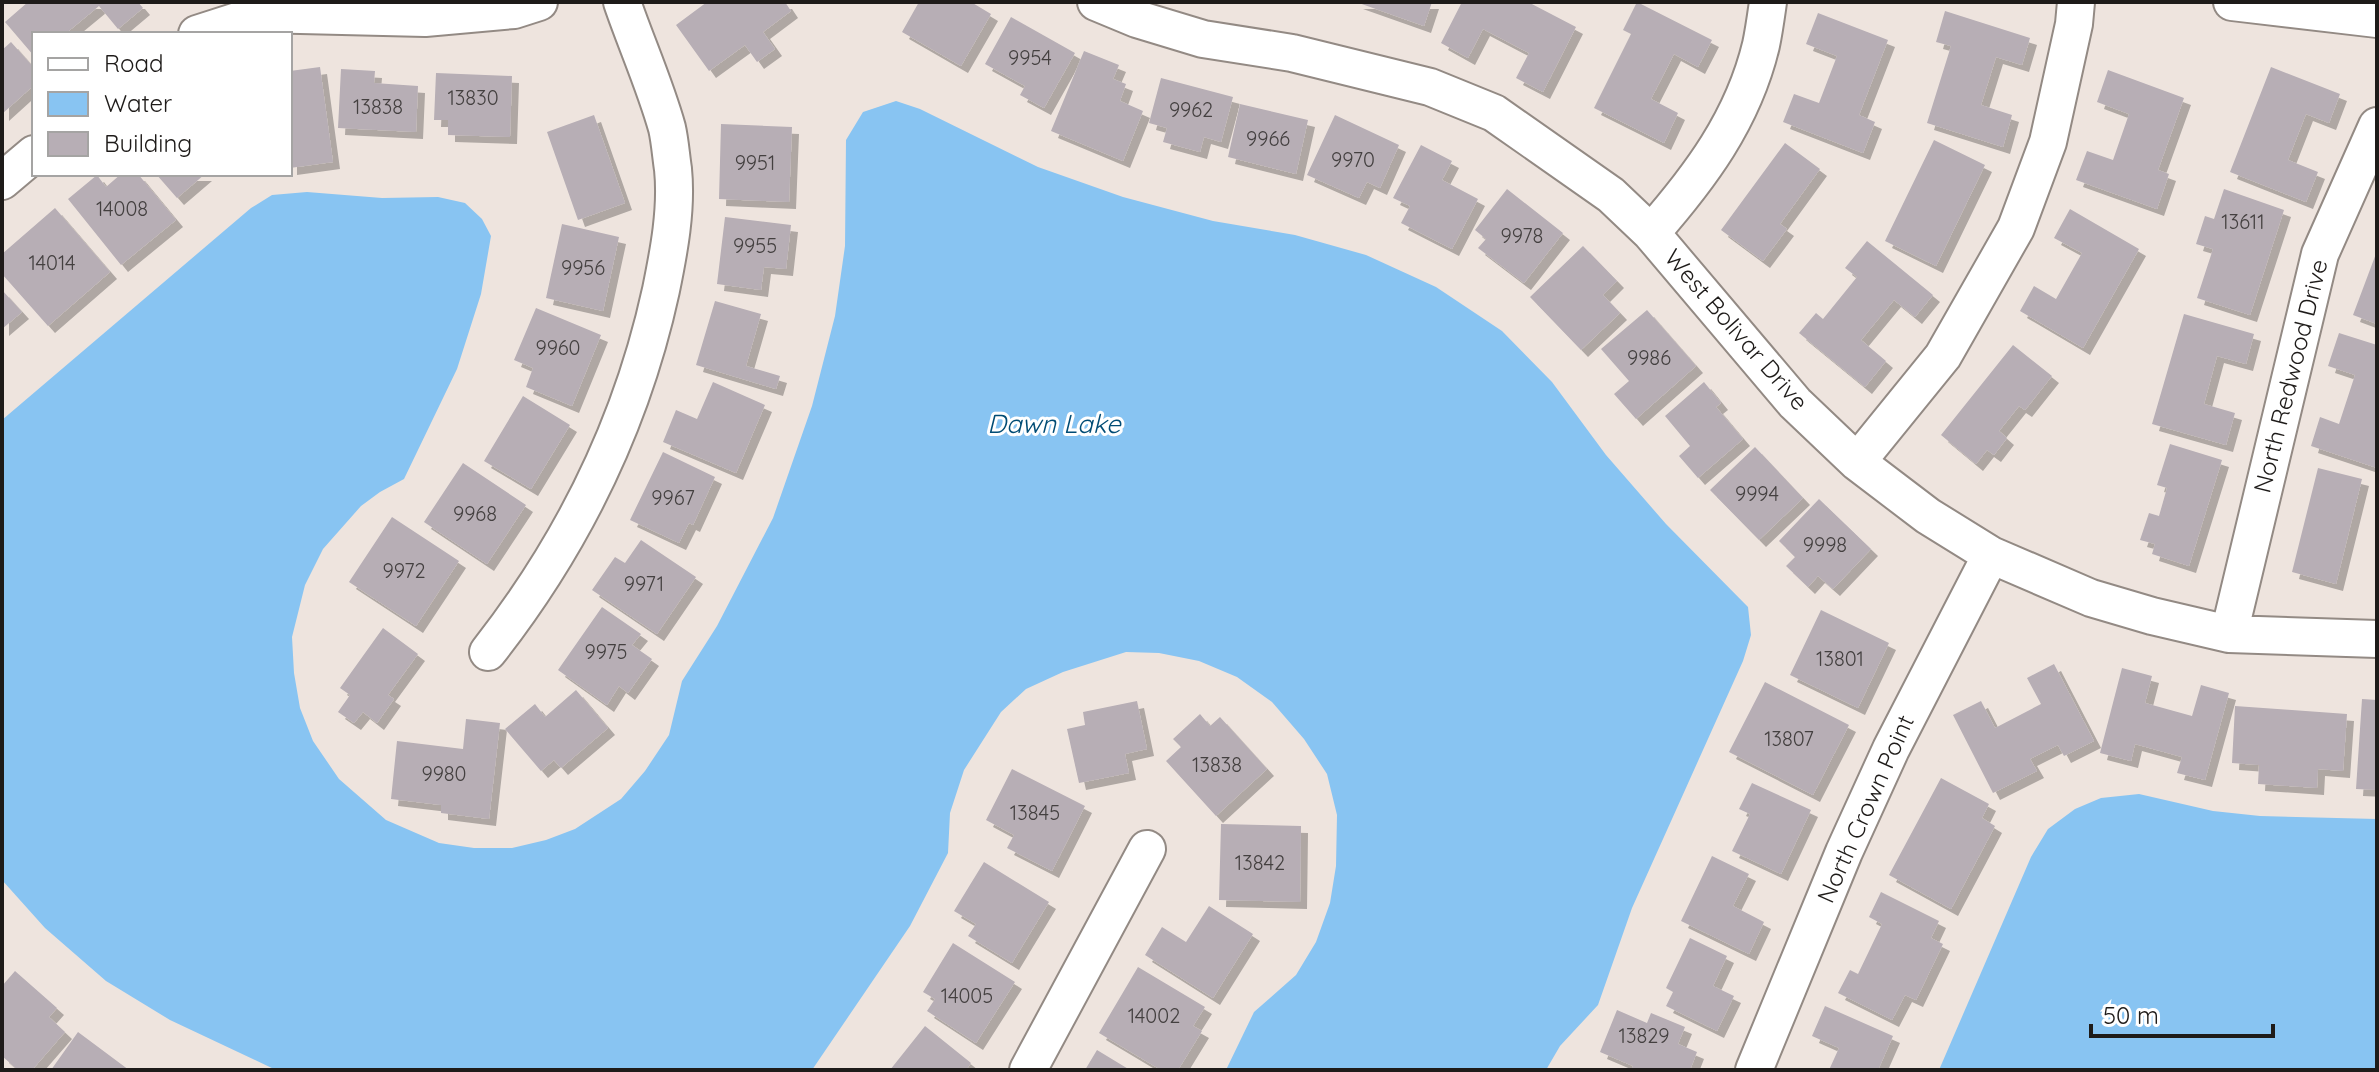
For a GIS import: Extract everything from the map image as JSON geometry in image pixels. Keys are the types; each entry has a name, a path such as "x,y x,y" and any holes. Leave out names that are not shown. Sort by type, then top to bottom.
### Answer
{"street":[{"path":"203,32 259,14 425,18 514,10 539,2"},
{"path":"488,652 521,610 593,489 627,411 652,330 670,245 673,174 667,129 622,2"},
{"name":"West Bolivar Drive","path":"1096,2 1137,19 1203,39 1292,53 1430,87 1494,113 1611,195 1651,233 1795,403 1857,462 1928,516 1991,555 2091,598 2229,634 2377,639"},
{"path":"1651,233 1691,187 1721,143 1743,98 1761,46 1768,2"},
{"path":"1857,462 1943,356 2016,228 2048,142 2076,2"},
{"path":"2232,2 2377,19"},
{"name":"North Redwood Drive","path":"2229,634 2320,254 2377,126"},
{"path":"2,181 32,156"},
{"name":"North Crown Point","path":"1754,1070 1885,761 1991,555"},
{"path":"1028,1070 1147,849"}],"water":[{"name":"Dawn Lake","path":"896,101 920,109 1038,167 1123,197 1213,221 1295,235 1366,255 1436,287 1502,331 1552,382 1606,455 1666,524 1748,607 1751,635 1743,661 1632,908 1598,1005 1560,1046 1546,1070 1226,1070 1254,1012 1296,975 1316,942 1330,903 1336,866 1337,815 1327,774 1304,739 1272,702 1237,677 1199,661 1159,653 1126,652 1063,672 1026,689 1001,712 964,770 950,813 948,853 910,926 812,1070 276,1070 170,1020 106,981 45,928 2,880 2,420 251,208 272,195 307,192 382,198 438,197 465,203 482,219 491,236 481,294 457,369 404,479 361,506 323,549 305,585 292,637 294,673 300,708 313,741 339,779 386,820 439,843 474,848 512,848 546,840 575,829 621,799 645,771 669,735 682,681 717,626 773,518 812,406 835,316 845,246 846,140 863,112"},
{"path":"2139,794 2213,811 2260,816 2377,819 2377,1070 1939,1070 2031,857 2048,829 2075,809 2101,798"}],"building":[{"path":"28,2 138,2 143,8 118,29 99,6 67,32 32,32 32,54 5,22"},
{"path":"707,2 785,2 791,11 763,32 775,49 757,62 745,45 709,71 676,25"},
{"path":"919,2 971,2 991,14 961,66 902,32"},
{"path":"1356,2 1432,2 1424,26"},
{"path":"1462,2 1528,2 1576,27 1543,92 1516,78 1529,53 1483,29 1468,58 1441,43"},
{"path":"1637,2 1712,40 1698,67 1674,54 1651,99 1678,113 1664,143 1594,108 1631,34 1623,30"},
{"path":"1945,11 2030,38 2022,65 1996,57 1981,105 2012,115 2003,147 1927,123 1951,46 1936,42"},
{"path":"1818,13 1888,40 1859,115 1875,122 1863,153 1783,122 1794,94 1819,103 1837,56 1806,44"},
{"path":"1011,17 1075,53 1044,108 1020,95 1025,86 985,64"},
{"path":"11,42 32,66 32,87 2,114 2,50"},
{"path":"1084,51 1119,65 1113,79 1126,84 1120,101 1143,111 1123,161 1051,131"},
{"path":"320,67 333,162 292,168 292,71"},
{"path":"2271,67 2340,94 2329,123 2306,114 2288,160 2318,172 2306,202 2230,172"},
{"path":"341,69 375,71 374,83 418,86 416,132 338,128"},
{"path":"2108,70 2184,98 2158,170 2169,174 2157,209 2076,180 2087,151 2113,160 2129,114 2097,102"},
{"path":"436,73 512,76 510,137 448,135 448,120 434,120"},
{"path":"1161,78 1233,97 1221,142 1204,137 1200,152 1163,142 1167,128 1149,123"},
{"path":"1240,104 1308,120 1296,174 1228,157"},
{"path":"594,115 625,203 578,220 547,132"},
{"path":"1335,115 1399,145 1380,188 1367,182 1359,198 1307,175"},
{"path":"721,124 792,127 789,202 719,199"},
{"path":"1934,140 1985,165 1936,266 1885,241"},
{"path":"1785,143 1820,169 1780,224 1787,229 1763,261 1721,230"},
{"path":"1421,145 1452,161 1442,180 1478,199 1452,249 1401,223 1410,206 1393,198"},
{"path":"96,176 106,187 119,176 140,176 176,220 121,265 68,199"},
{"path":"158,176 203,176 177,198"},
{"path":"1507,189 1563,233 1524,283 1478,248 1486,239 1475,230"},
{"path":"2224,189 2284,210 2250,315 2197,298 2213,249 2196,244 2205,216 2214,219"},
{"path":"55,208 110,272 48,326 2,274 2,254"},
{"path":"2070,209 2139,249 2083,348 2020,311 2034,286 2056,299 2082,253 2054,238"},
{"path":"725,217 791,225 786,269 764,267 761,290 717,284"},
{"path":"562,224 619,237 603,311 546,298"},
{"path":"1867,241 1933,295 1915,317 1894,300 1861,340 1886,361 1865,387 1799,333 1816,313 1823,319 1857,277 1845,268"},
{"path":"1583,246 1617,281 1603,295 1620,313 1581,350 1530,297"},
{"path":"2377,251 2377,324 2353,315"},
{"path":"2,290 22,312 2,329"},
{"path":"715,301 761,314 746,366 780,376 776,389 696,365"},
{"path":"536,308 601,335 572,406 526,387 533,368 514,360"},
{"path":"1647,310 1696,366 1636,419 1614,394 1629,381 1601,349"},
{"path":"2184,314 2254,334 2246,364 2217,356 2204,404 2235,413 2226,445 2152,424"},
{"path":"2339,333 2377,345 2377,468 2311,446 2320,417 2339,424 2355,375 2328,366"},
{"path":"2013,345 2052,376 2025,410 2019,406 1999,431 2007,438 1994,455 1987,450 1976,464 1941,435"},
{"path":"713,382 765,405 736,473 663,442 676,410 697,419"},
{"path":"1704,382 1721,403 1716,407 1743,439 1698,478 1679,456 1690,446 1665,416"},
{"path":"523,396 570,425 531,489 484,461"},
{"path":"2170,444 2222,460 2189,566 2152,554 2155,544 2140,540 2149,513 2159,516 2167,488 2157,485"},
{"path":"1755,447 1803,498 1759,540 1710,490"},
{"path":"663,452 715,477 693,525 689,523 679,543 630,520"},
{"path":"463,463 526,505 487,564 424,522"},
{"path":"2318,468 2362,479 2336,584 2292,572"},
{"path":"1819,499 1871,549 1833,589 1818,576 1808,587 1786,566 1795,557 1779,541"},
{"path":"392,517 459,561 416,626 349,582"},
{"path":"641,540 696,577 657,634 592,590 615,557 625,563"},
{"path":"602,607 641,634 632,645 652,659 628,693 619,686 607,705 558,670"},
{"path":"1821,610 1889,643 1858,708 1790,675"},
{"path":"383,628 418,654 388,695 394,699 377,723 363,712 354,723 338,712 350,695 340,688"},
{"path":"2054,664 2094,741 2064,756 2058,745 2030,759 2037,771 1993,793 1953,715 1981,701 1995,728 2041,704 2027,678"},
{"path":"2122,668 2152,676 2145,703 2192,716 2201,685 2229,693 2205,780 2177,773 2182,757 2135,744 2131,761 2100,753"},
{"path":"1765,682 1849,725 1813,795 1729,752"},
{"path":"576,690 608,728 561,768 554,760 541,771 505,729 535,704 545,717"},
{"path":"2362,699 2377,700 2377,790 2356,789"},
{"path":"1137,701 1147,749 1125,754 1129,773 1079,783 1067,729 1085,725 1083,712"},
{"path":"2235,706 2347,714 2343,771 2318,769 2317,788 2258,784 2259,765 2232,763"},
{"path":"1200,714 1210,726 1220,717 1267,769 1216,816 1166,761 1181,747 1173,739"},
{"path":"466,719 500,723 489,819 441,813 441,805 391,799 397,741 463,749"},
{"path":"1012,769 1085,806 1052,871 1007,848 1014,835 986,820"},
{"path":"1941,778 1989,804 1982,818 1995,826 1951,909 1889,875"},
{"path":"1752,783 1811,810 1781,874 1732,851 1750,814 1739,809"},
{"path":"1221,824 1301,826 1300,902 1219,900"},
{"path":"1712,856 1749,874 1733,906 1764,922 1749,954 1681,921"},
{"path":"984,862 1049,902 1012,963 968,936 976,924 954,911"},
{"path":"1881,892 1939,921 1931,938 1943,944 1916,1000 1905,995 1892,1020 1838,993 1850,970 1858,974 1882,924 1869,917"},
{"path":"1209,906 1253,934 1213,998 1145,955 1162,927 1186,942"},
{"path":"1690,938 1727,956 1713,986 1734,996 1717,1031 1666,1006 1673,992 1666,988"},
{"path":"953,943 1015,982 976,1043 927,1011 935,999 923,992"},
{"path":"1138,967 1205,1007 1193,1026 1202,1031 1178,1070 1161,1070 1099,1033"},
{"path":"15,971 57,1008 49,1017 65,1032 32,1070 18,1070 2,1056 2,986"},
{"path":"1825,1006 1893,1036 1878,1070 1829,1070 1839,1048 1812,1036"},
{"path":"1617,1010 1647,1023 1651,1013 1685,1027 1678,1044 1697,1052 1690,1070 1631,1070 1633,1066 1600,1052"},
{"path":"925,1026 971,1063 966,1070 890,1070"},
{"path":"78,1032 129,1070 51,1070"},
{"path":"1097,1050 1130,1070 1085,1070"}]}
